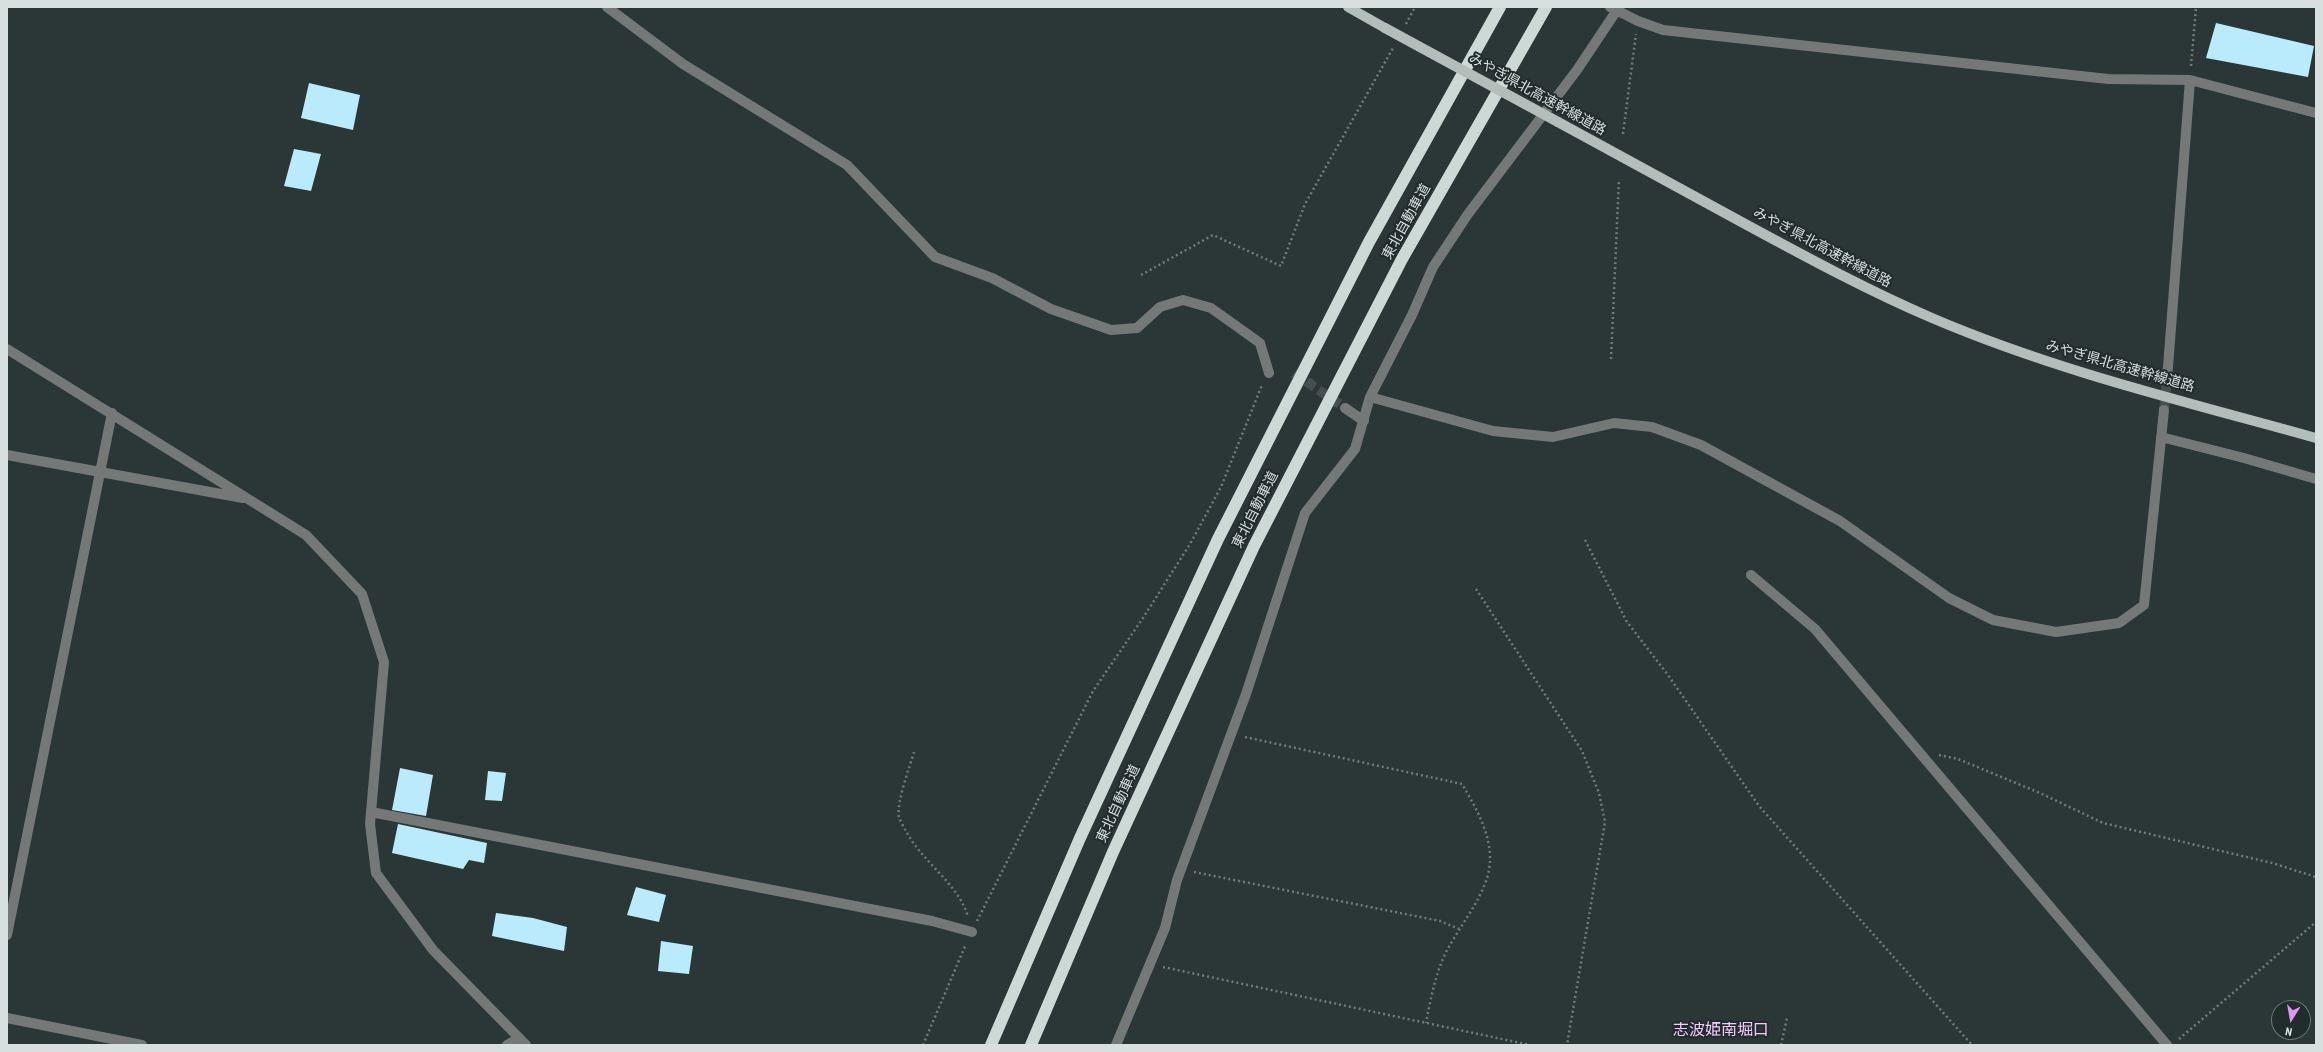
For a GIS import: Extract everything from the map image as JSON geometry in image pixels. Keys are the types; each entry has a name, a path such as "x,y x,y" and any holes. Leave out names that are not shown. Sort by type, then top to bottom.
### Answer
{"highway":[{"name":"東北自動車道","path":"991,1045 1080,838 1218,538 1369,242 1500,7"},
{"name":"東北自動車道","path":"1031,1045 1113,852 1254,546 1402,260 1546,7"}],"main road":[{"name":"みやぎ県北高速幹線道路","path":"1348,7 1801,254 1870,290 1933,319 1999,345 2097,377 2316,438"}],"street":[{"path":"607,7 683,64 847,165 935,257 992,278 1051,309 1111,330 1137,328 1160,307 1183,300 1211,308 1260,343 1269,373"},
{"path":"1116,1045 1165,928 1180,870 1246,694 1305,513 1355,449 1370,397 1412,314 1433,267 1468,214 1577,70 1615,8 1638,21 1663,30 2108,79 2190,80 2316,113"},
{"path":"2167,380 2190,80"},
{"path":"7,349 306,535 362,594 384,662 370,824 376,873 433,950 522,1042"},
{"path":"1370,397 1493,430 1515,433 1553,437 1614,423 1652,427 1701,444 1840,521 1949,598 1993,620 2056,632 2119,623 2144,605 2164,410"},
{"path":"1345,408 1364,421"},
{"path":"7,935 112,413"},
{"path":"2161,437 2244,458 2316,479"},
{"path":"7,455 249,500"},
{"path":"1751,575 1815,629 2167,1045"},
{"path":"371,812 932,921 972,932"},
{"path":"7,1018 142,1045"},
{"path":"507,1045 522,1042"}],"path":[{"path":"1406,25 1415,7"},
{"path":"2190,80 2196,7"},
{"path":"1623,134 1638,21"},
{"path":"1141,275 1213,235 1281,266 1305,204 1394,46"},
{"path":"1610,359 1619,179"},
{"path":"923,1045 972,932 1093,691 1143,618 1197,532 1220,487 1261,386 1269,373"},
{"path":"1585,540 1627,622 1668,675 1759,806 1972,1045"},
{"path":"1476,589 1582,750 1599,793 1605,822 1567,1045"},
{"path":"1231,734 1462,784 1475,806 1486,836 1490,858 1487,880 1442,961 1432,994 1426,1023"},
{"path":"1918,750 1958,759 2040,793 2103,823 2272,863 2316,876"},
{"path":"914,752 902,794 899,817 913,845 942,877 965,908 972,932"},
{"path":"1180,870 1440,921 1459,929"},
{"path":"2178,1040 2316,922"},
{"path":"1149,964 1530,1045"},
{"path":"1781,1045 1787,1018"}],"building":[{"path":"2216,23 2314,46 2308,77 2206,58"},
{"path":"309,83 360,95 353,130 301,118"},
{"path":"294,149 321,154 311,191 284,186"},
{"path":"400,768 433,775 426,816 392,810"},
{"path":"488,771 506,773 502,801 485,800"},
{"path":"398,824 487,843 484,863 469,860 463,869 392,853"},
{"path":"636,887 666,895 659,922 627,915"},
{"path":"496,913 533,918 567,927 564,951 492,936"},
{"path":"661,941 693,946 689,974 658,971"}],"tunnel":[{"path":"1294,373 1345,408"},
{"path":"2164,410 2167,380"}],"district":[{"name":"志波姫南堀口","path":"1721,1031"}]}
